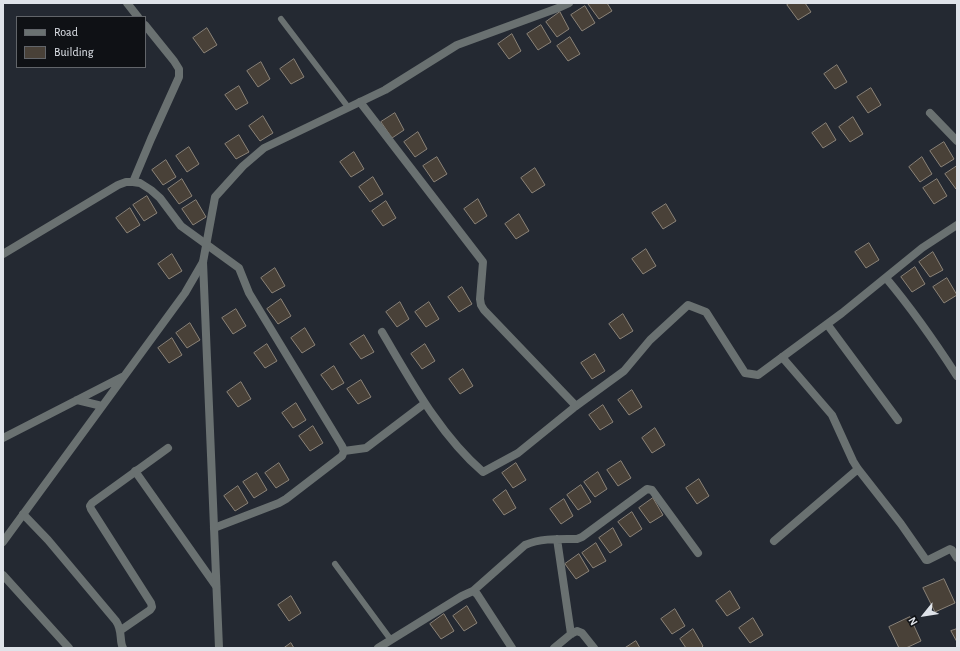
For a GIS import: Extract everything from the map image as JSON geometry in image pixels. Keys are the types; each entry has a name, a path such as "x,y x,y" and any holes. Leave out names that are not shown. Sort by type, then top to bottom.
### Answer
{"street":[{"path":"127,3 137,16"},
{"path":"219,648 203,262 215,197 243,166 264,148 385,90 457,45 569,3"},
{"path":"133,182 179,77 179,69 174,61 146,26"},
{"path":"360,102 483,262 480,299 484,310 576,406"},
{"path":"930,113 957,141"},
{"path":"3,254 118,185 126,182 133,182 140,183 151,190 160,198 178,222 239,268 249,293 344,451 342,456 286,499 214,528"},
{"path":"382,332 424,404 469,460 484,472 518,453 576,406 624,371 650,340 688,305 706,312 745,373 758,374 827,324 922,248 957,225"},
{"path":"3,542 185,293 203,262"},
{"path":"886,278 904,299 928,332 957,376"},
{"path":"827,324 898,420"},
{"path":"782,357 832,415 858,469 901,524 926,560 950,549 957,558"},
{"path":"3,438 125,375"},
{"path":"78,400 102,406"},
{"path":"344,451 366,448 424,404"},
{"path":"121,630 150,610 152,607 151,603 90,509 90,506 135,471 168,448"},
{"path":"774,541 858,469"},
{"path":"135,471 216,586"},
{"path":"378,648 462,596 473,591 525,545 534,541 577,539 582,537 647,489 652,490 698,553"},
{"path":"23,514 78,574 116,621 121,630 121,647"},
{"path":"558,539 571,634"},
{"path":"3,575 70,648"},
{"path":"473,591 477,594 512,648"},
{"path":"554,648 577,631 582,633 594,648"}],"lane":[{"path":"281,19 348,107"},
{"path":"335,564 391,640"}],"building":[{"path":"607,3 612,11 599,19 588,4"},
{"path":"790,3 805,3 811,12 798,20 787,5"},
{"path":"585,6 595,23 582,31 571,15"},
{"path":"560,12 569,29 557,37 546,22"},
{"path":"541,25 551,42 538,50 527,34"},
{"path":"207,28 217,45 204,53 193,38"},
{"path":"512,34 521,51 509,59 498,44"},
{"path":"570,37 580,54 568,61 557,46"},
{"path":"294,59 304,77 291,84 280,69"},
{"path":"261,62 270,79 258,87 247,71"},
{"path":"837,65 847,82 835,89 824,74"},
{"path":"239,86 248,103 236,110 225,95"},
{"path":"871,88 881,105 868,113 857,97"},
{"path":"395,113 404,130 392,138 381,122"},
{"path":"263,116 273,133 260,141 249,126"},
{"path":"853,117 863,134 850,142 839,127"},
{"path":"826,123 836,140 823,148 812,133"},
{"path":"418,132 427,149 415,157 404,142"},
{"path":"239,135 249,152 236,159 225,144"},
{"path":"944,142 954,159 941,167 930,151"},
{"path":"189,147 199,164 187,172 176,156"},
{"path":"354,152 364,169 351,177 340,162"},
{"path":"437,157 447,174 434,182 423,166"},
{"path":"922,157 932,174 920,182 909,167"},
{"path":"166,160 176,177 163,185 152,170"},
{"path":"957,166 957,189 956,189 945,174"},
{"path":"535,168 545,185 532,193 521,178"},
{"path":"373,177 383,194 370,202 359,187"},
{"path":"182,179 192,196 179,204 168,189"},
{"path":"937,179 947,196 934,204 923,188"},
{"path":"147,196 157,213 144,221 133,205"},
{"path":"478,199 487,216 475,224 464,209"},
{"path":"196,200 206,217 193,225 182,209"},
{"path":"386,201 396,218 383,226 372,211"},
{"path":"666,204 676,221 663,229 652,213"},
{"path":"130,208 140,225 127,233 116,218"},
{"path":"519,214 529,231 516,239 505,224"},
{"path":"869,243 879,260 866,268 855,252"},
{"path":"646,249 656,266 643,274 632,259"},
{"path":"933,252 943,270 930,277 919,262"},
{"path":"172,254 182,271 169,279 158,264"},
{"path":"915,267 925,284 912,292 901,277"},
{"path":"275,268 285,286 272,293 261,278"},
{"path":"947,278 957,295 944,303 933,287"},
{"path":"462,287 472,304 459,312 448,297"},
{"path":"281,299 291,316 278,324 267,309"},
{"path":"400,302 409,319 397,327 386,312"},
{"path":"429,302 439,319 426,327 415,312"},
{"path":"236,309 246,326 233,334 222,318"},
{"path":"623,314 633,331 620,339 609,324"},
{"path":"190,323 200,340 187,348 176,333"},
{"path":"305,328 315,345 302,353 291,338"},
{"path":"364,335 374,352 361,359 350,344"},
{"path":"172,338 182,355 169,363 158,348"},
{"path":"267,344 277,361 265,368 254,353"},
{"path":"425,344 435,361 422,369 411,354"},
{"path":"595,354 605,371 592,379 581,363"},
{"path":"334,366 344,383 332,390 321,375"},
{"path":"463,369 473,386 460,394 449,379"},
{"path":"361,380 371,397 358,404 347,389"},
{"path":"241,382 251,399 238,407 227,392"},
{"path":"632,390 642,407 629,415 618,400"},
{"path":"296,403 306,420 293,428 282,413"},
{"path":"603,405 613,422 600,430 589,415"},
{"path":"313,426 323,443 310,451 299,436"},
{"path":"655,428 665,445 652,453 642,438"},
{"path":"621,461 631,478 618,486 607,470"},
{"path":"279,463 289,480 276,488 265,473"},
{"path":"516,463 526,480 513,488 502,473"},
{"path":"598,472 607,489 595,497 584,482"},
{"path":"257,473 267,490 254,498 243,482"},
{"path":"699,479 709,496 697,504 686,488"},
{"path":"581,485 591,502 578,510 567,495"},
{"path":"238,486 248,503 235,511 224,496"},
{"path":"506,490 516,508 504,515 493,500"},
{"path":"653,498 663,515 650,523 639,508"},
{"path":"564,499 573,516 561,524 550,509"},
{"path":"632,512 642,529 630,537 618,522"},
{"path":"613,528 622,545 610,553 599,538"},
{"path":"596,543 606,561 593,568 582,553"},
{"path":"579,554 589,571 576,579 565,564"},
{"path":"944,579 955,603 935,612 923,588"},
{"path":"730,591 740,608 727,616 716,601"},
{"path":"291,596 301,613 289,621 278,605"},
{"path":"467,606 477,623 464,631 453,616"},
{"path":"675,609 685,626 672,634 661,619"},
{"path":"444,614 454,631 441,639 430,624"},
{"path":"910,617 921,641 906,648 899,648 889,627"},
{"path":"753,618 763,635 750,643 739,628"},
{"path":"693,629 703,646 701,648 686,648 680,639"},
{"path":"957,629 957,642 951,631"},
{"path":"636,641 640,648 625,648"},
{"path":"291,643 294,648 284,648"}]}
